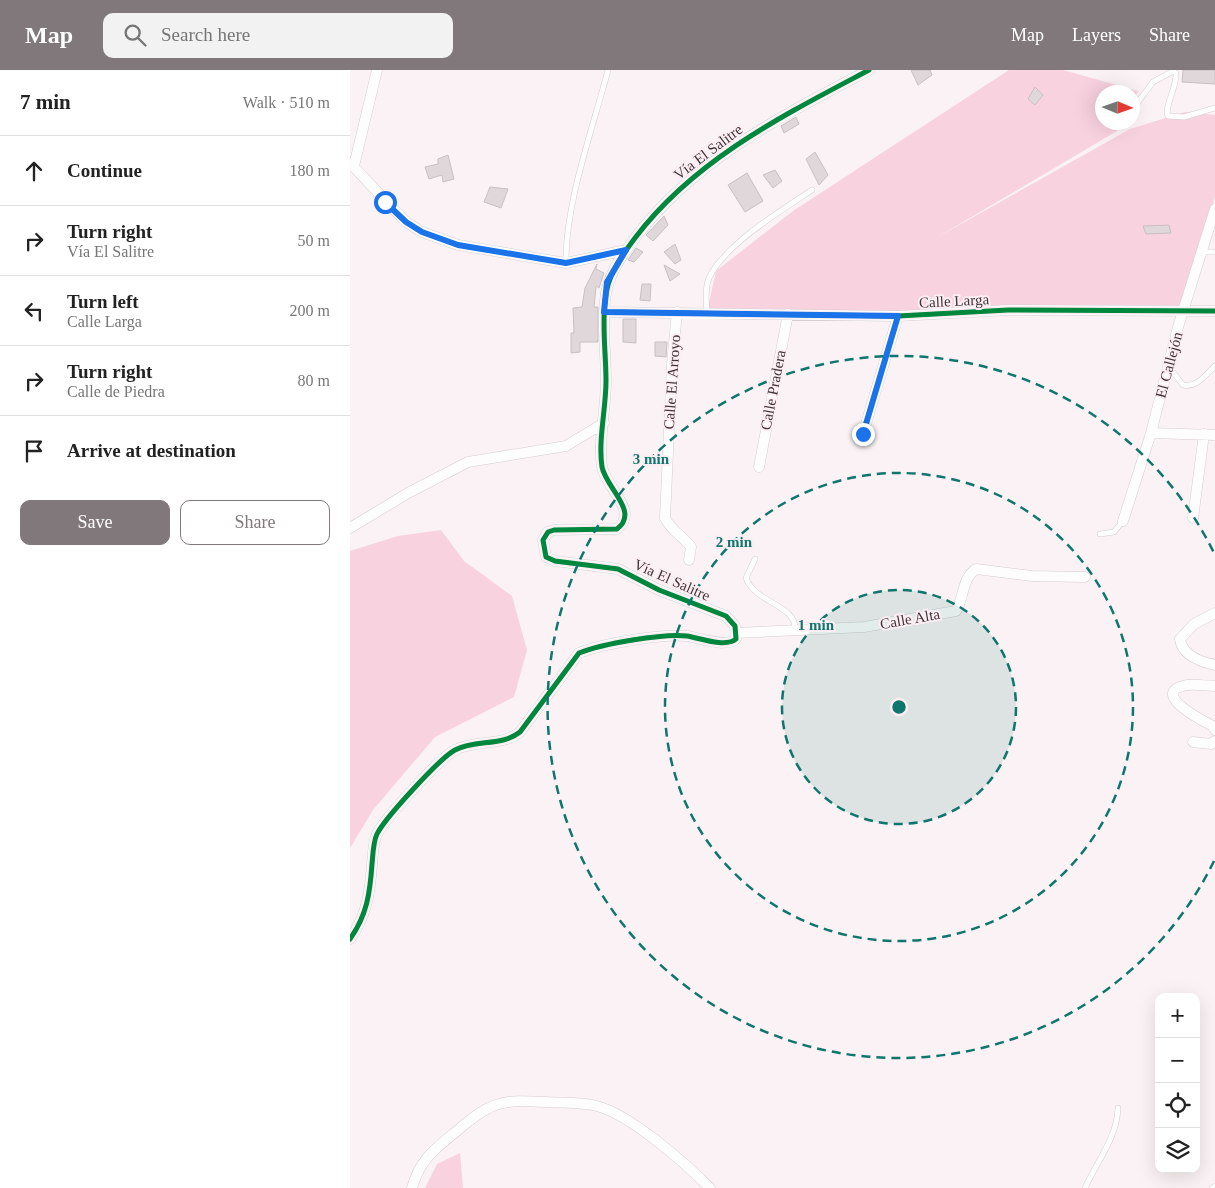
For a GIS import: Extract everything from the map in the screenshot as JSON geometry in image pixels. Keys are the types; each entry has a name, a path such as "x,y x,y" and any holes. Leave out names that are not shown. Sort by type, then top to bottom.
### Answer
{"street":[{"path":"378,70 352,164 406,222 422,232 458,245 566,263 626,250"},
{"name":"Vía El Salitre","path":"736,633 735,626 726,616 658,590 618,570 555,561 546,557 543,540 548,532 578,529 617,529 624,524 626,519 626,510 608,485 602,468 601,447 606,380 604,312 607,282 626,250 649,220 699,171 755,133 869,70"},
{"name":"El Callejón","path":"1123,521 1151,432 1178,327 1185,311 1215,209"},
{"name":"Calle Larga","path":"604,312 898,316 1008,310 1215,311"},
{"name":"Calle El Arroyo","path":"677,312 672,364 665,518 671,530 683,537 691,546 690,560"},
{"name":"Calle Pradera","path":"759,467 788,314"},
{"path":"863,434 898,316"},
{"path":"350,528 408,492 468,462 566,446 604,423"},
{"path":"1151,432 1215,435"},
{"path":"1194,518 1204,434"},
{"name":"Calle Alta","path":"736,633 864,626 956,611 961,603 968,576 976,569 1032,576 1085,576"},
{"path":"1215,613 1194,624 1180,639 1185,652 1203,662 1215,665"},
{"path":"350,939 361,924 368,904 377,835 416,787 454,750 472,745 510,740 531,719 579,653 594,647 684,636 728,643 736,639 736,633"},
{"path":"1215,686 1184,685 1178,688 1175,693 1175,700 1182,709 1213,726 1215,730"},
{"path":"1193,742 1211,744 1215,741"},
{"path":"412,1188 419,1167 427,1156 462,1126 486,1108 499,1102 515,1100 598,1106 640,1130 686,1164 710,1188"}],"lane":[{"path":"566,263 565,243 572,206 608,70"},
{"path":"1140,100 1154,82 1173,71 1176,73 1176,84 1167,109 1168,116 1184,117 1215,108"},
{"path":"706,312 708,280 714,269 729,252 764,223 812,190"},
{"path":"1203,252 1215,252"},
{"path":"1169,367 1183,385 1188,386 1199,381 1215,366"},
{"path":"1100,534 1114,532 1123,521"},
{"path":"755,559 746,578 749,586 757,594 790,613 794,618 795,630"},
{"path":"1085,1188 1114,1133 1118,1108"}],"shaded area":[{"path":"1009,70 1063,70 1117,85 1095,85 1095,130 1118,130 936,238 1128,130 1140,130 1140,126 1185,112 1215,115 1215,196 1185,311 707,312 716,271 793,211"},
{"path":"441,530 464,561 512,596 527,650 514,697 435,737 373,810 350,848 350,551 398,536"},
{"path":"460,1153 463,1188 425,1188 437,1164"}],"building":[{"path":"911,70 930,70 932,75 918,85"},
{"path":"1183,70 1215,70 1215,84 1182,82"},
{"path":"1035,87 1043,95 1035,105 1028,99"},
{"path":"796,117 799,124 784,133 781,126"},
{"path":"815,152 828,175 819,185 806,159"},
{"path":"448,155 454,179 443,182 442,175 429,179 425,167 438,164 438,159"},
{"path":"775,170 782,181 773,188 763,175"},
{"path":"747,173 763,201 745,212 728,185"},
{"path":"490,187 508,189 501,208 484,202"},
{"path":"664,216 668,225 653,241 646,235"},
{"path":"1169,225 1171,233 1146,234 1143,226"},
{"path":"675,244 681,260 675,264 664,252"},
{"path":"636,248 643,252 634,262 628,260"},
{"path":"597,264 596,269 604,273 599,288 596,286 594,307 598,307 598,342 580,342 580,352 571,353 571,333 574,333 573,308 582,307 585,288"},
{"path":"664,265 680,274 670,281"},
{"path":"642,284 651,284 650,301 640,300"},
{"path":"623,319 636,319 636,343 623,342"},
{"path":"655,342 667,342 666,357 655,356"}],"cycle path":[{"path":"350,939 356,930 367,903 376,837 390,815 426,776 455,750 471,745 505,740 520,732 579,653 617,643 664,636 687,636 719,643 732,642 736,639 735,626 726,616 659,590 618,569 555,561 546,557 543,540 548,532 554,530 617,529 623,522 625,515 620,500 605,475 601,457 606,392 604,331 606,292 611,275 624,253 659,210 713,162 773,122 869,70"},
{"path":"604,312 898,316 1008,310 1215,311"}],"route":[{"path":"385,202 406,222 422,232 458,245 496,253 566,263 626,250 607,282 604,312 898,316 863,434"}]}
